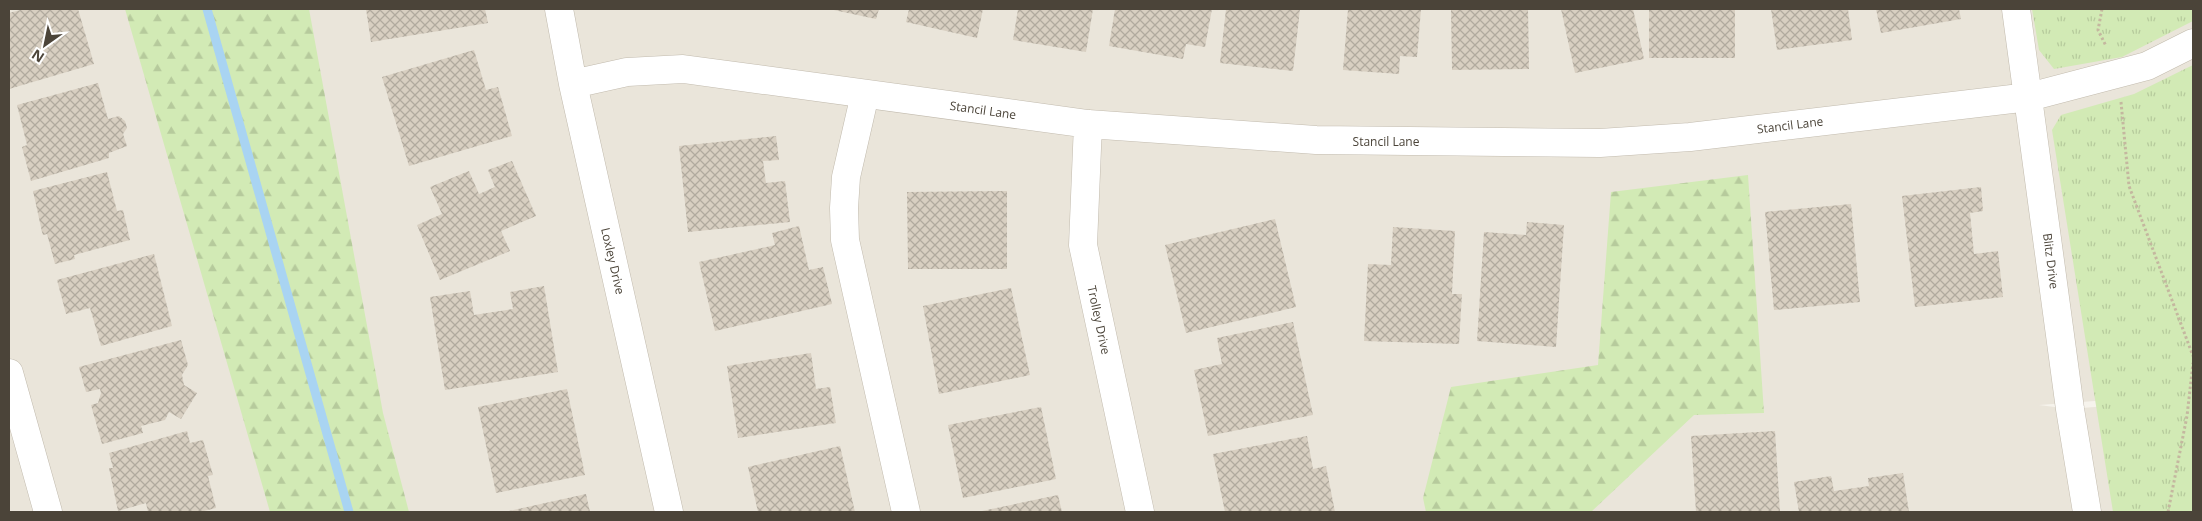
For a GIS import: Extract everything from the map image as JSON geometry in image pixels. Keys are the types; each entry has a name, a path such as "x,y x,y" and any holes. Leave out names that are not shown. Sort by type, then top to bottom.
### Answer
{"street":[{"name":"Loxley Drive","path":"559,9 573,84 669,512"},
{"name":"Blitz Drive","path":"2016,9 2070,409 2087,512"},
{"name":"Stancil Lane","path":"573,84 627,72 683,69 1088,124 1316,140 1600,143 1690,137 2029,97 2147,66 2193,43"},
{"path":"865,94 846,177 844,208 845,240 906,512"},
{"name":"Trolley Drive","path":"1088,124 1084,245 1140,512"},
{"path":"9,373 12,401 48,512"}],"path":[{"path":"2102,9 2098,30 2118,74 2129,186 2193,356"},
{"path":"2168,512 2187,416 2193,363"}],"shaded area":[{"path":"9,9 2193,9 2193,394 2039,405 2070,409 2193,399 2193,512 9,512"}],"green space":[{"path":"125,9 309,9 383,413 409,512 270,512"},
{"path":"2032,9 2192,9 2193,21 2122,57 2054,69 2039,50"},
{"path":"2193,65 2193,512 2113,512 2052,130 2061,115 2134,94"},
{"path":"1748,175 1764,413 1694,415 1591,512 1426,512 1423,498 1451,387 1598,365 1611,192"}],"building":[{"path":"24,9 78,9 94,64 9,89 9,13"},
{"path":"366,9 485,9 488,23 371,42"},
{"path":"829,9 879,9 876,19"},
{"path":"909,9 983,9 977,38 906,22"},
{"path":"1018,9 1093,9 1086,52 1013,40"},
{"path":"1115,9 1212,9 1205,47 1186,44 1183,59 1109,46"},
{"path":"1226,9 1300,9 1293,71 1220,63"},
{"path":"1348,9 1421,9 1417,57 1400,56 1399,74 1343,70"},
{"path":"1451,9 1528,9 1529,69 1452,70"},
{"path":"1561,9 1633,9 1644,59 1575,73"},
{"path":"1649,9 1735,9 1735,58 1649,58"},
{"path":"1771,9 1848,9 1852,40 1777,50"},
{"path":"1876,9 1959,9 1961,19 1881,33"},
{"path":"474,50 486,90 498,87 512,136 409,166 382,77"},
{"path":"98,83 108,119 119,116 125,121 127,128 123,134 127,146 109,153 109,158 31,181 22,147 27,145 17,105"},
{"path":"776,136 779,160 763,161 766,183 785,181 790,222 688,232 679,146"},
{"path":"512,161 536,216 501,231 510,251 440,280 417,225 442,214 430,187 469,171 479,194 495,187 488,170"},
{"path":"107,172 117,211 123,210 130,240 74,255 75,259 55,264 47,234 43,235 42,232 33,191"},
{"path":"1981,187 1983,211 1970,213 1974,254 1998,251 2003,297 1915,307 1902,196"},
{"path":"1007,191 1007,269 908,269 907,192"},
{"path":"1851,204 1860,302 1774,310 1765,212"},
{"path":"1275,219 1296,307 1186,333 1165,245"},
{"path":"1527,222 1564,225 1556,347 1477,341 1484,232 1526,235"},
{"path":"799,226 809,270 823,267 832,304 715,331 699,262 775,245 772,233"},
{"path":"1393,227 1455,231 1452,294 1462,294 1459,344 1364,341 1368,264 1391,265"},
{"path":"154,254 172,326 101,346 90,308 66,314 57,280"},
{"path":"544,286 558,372 445,390 430,297 470,291 474,315 513,309 510,292"},
{"path":"1011,288 1030,375 939,394 923,306"},
{"path":"1293,322 1313,415 1208,436 1194,370 1222,364 1217,338"},
{"path":"181,340 188,365 182,375 184,385 197,393 181,419 169,412 165,420 141,426 143,433 102,444 91,405 98,403 101,393 100,389 86,392 79,367"},
{"path":"811,353 816,389 830,387 836,423 738,438 727,366"},
{"path":"567,389 585,475 496,493 478,407"},
{"path":"1041,407 1056,479 963,498 948,425"},
{"path":"187,431 190,443 203,440 213,475 208,476 216,508 200,512 148,512 146,503 118,511 109,468 113,468 109,453"},
{"path":"1775,431 1780,512 1696,512 1691,436"},
{"path":"1307,436 1313,469 1326,466 1335,512 1225,512 1213,454"},
{"path":"840,446 855,512 758,512 748,467"},
{"path":"1903,473 1909,512 1799,512 1794,482 1831,476 1834,491 1869,486 1868,478"},
{"path":"586,494 590,512 509,512 509,511"},
{"path":"1058,495 1062,512 982,512 982,511"}],"waterway":[{"path":"207,9 349,512"}]}
